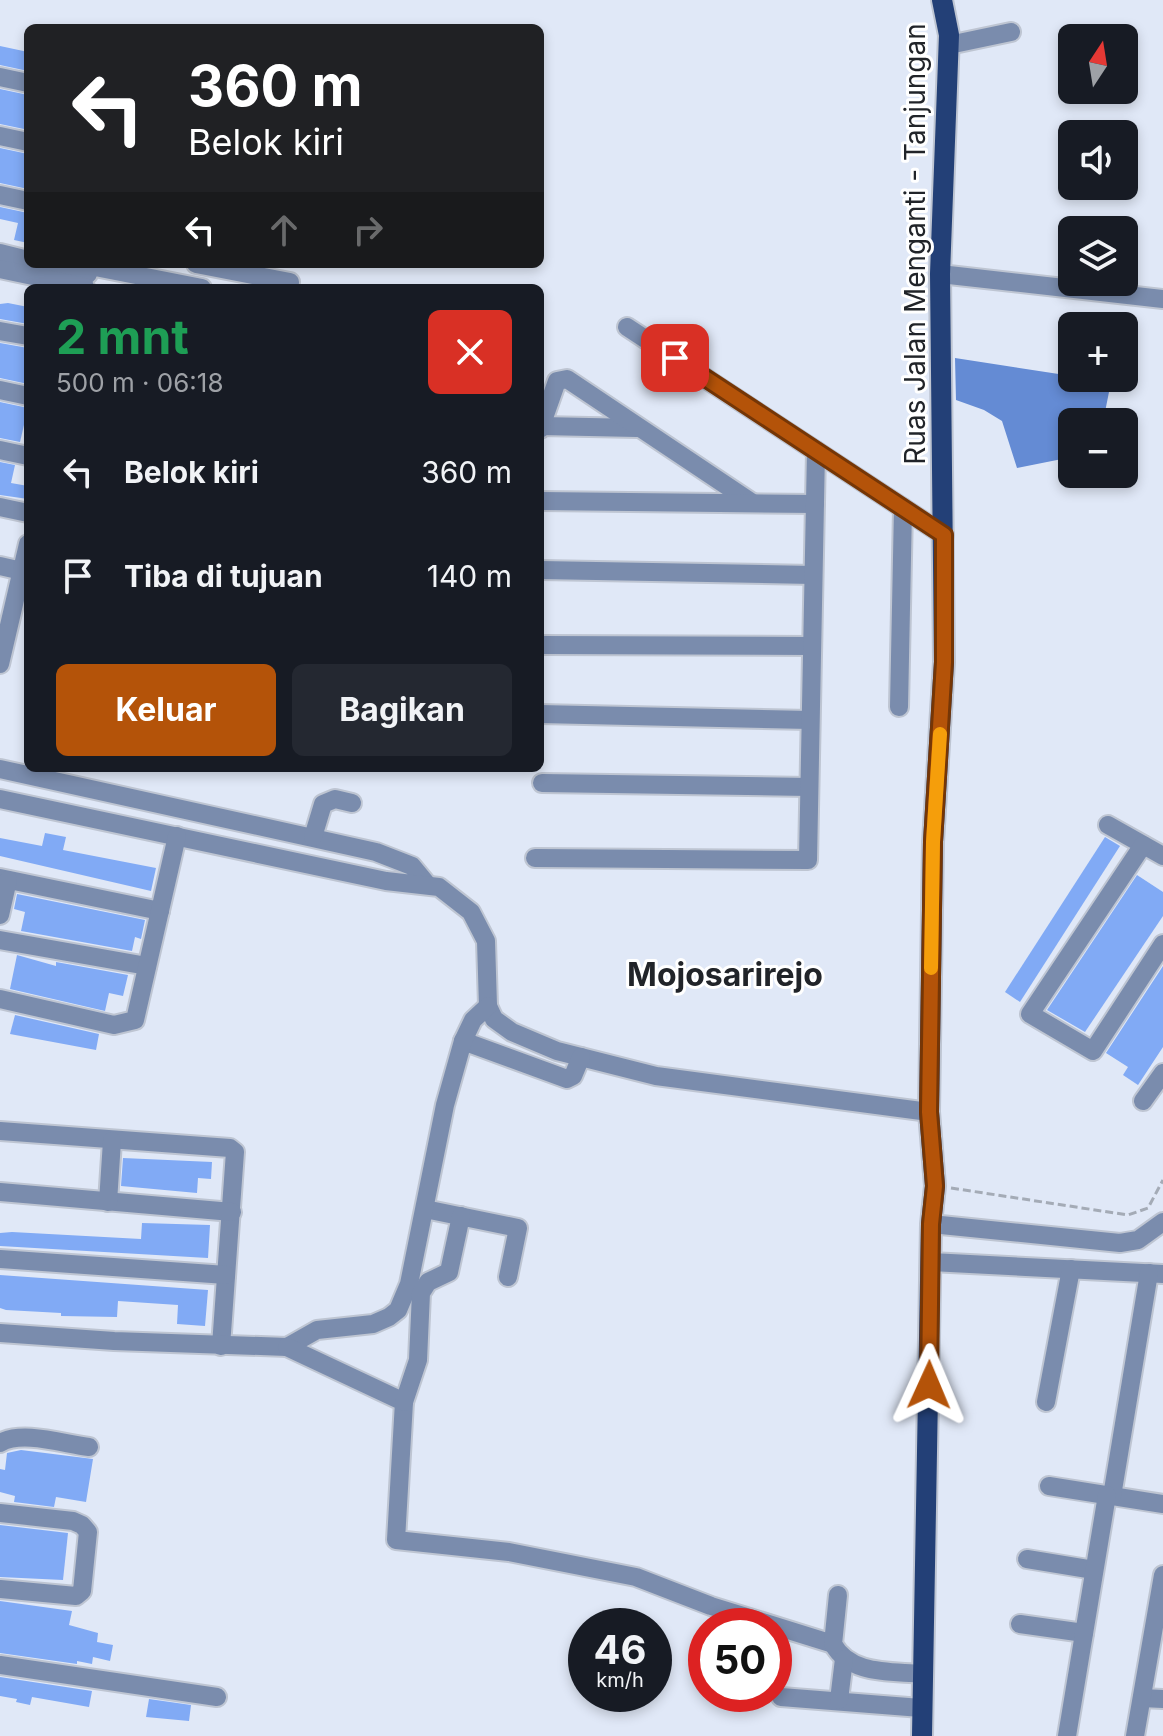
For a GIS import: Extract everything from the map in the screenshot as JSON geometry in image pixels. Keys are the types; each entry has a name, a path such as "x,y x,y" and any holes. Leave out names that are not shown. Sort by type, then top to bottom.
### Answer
{"main road":[{"name":"Ruas Jalan Menganti - Tanjungan","path":"922,1736 931,1224 935,1186 929,1112 933,842 944,662 940,274 949,45 942,0"}],"street":[{"path":"949,45 1011,32"},
{"path":"0,77 24,82"},
{"path":"0,136 24,141"},
{"path":"0,195 24,200"},
{"path":"0,253 24,259"},
{"path":"60,268 88,276"},
{"path":"217,268 290,282"},
{"path":"0,269 164,284"},
{"path":"940,274 1163,299"},
{"path":"627,327 944,535"},
{"path":"0,331 24,335"},
{"path":"544,419 557,381 563,378 751,502"},
{"path":"0,390 24,395"},
{"path":"544,428 637,428"},
{"path":"0,450 24,455"},
{"path":"535,858 808,860 816,451"},
{"path":"544,501 815,504"},
{"path":"0,507 24,512"},
{"path":"899,707 903,508"},
{"path":"0,664 4,628 24,562"},
{"path":"0,566 22,571"},
{"path":"544,570 813,575"},
{"path":"544,645 812,646"},
{"path":"544,714 810,720"},
{"path":"0,769 376,852 412,866 426,883"},
{"path":"542,783 809,787"},
{"path":"0,799 396,883 426,883 452,893 479,923 486,941 490,976 488,1006 494,1019 512,1032 581,1057 656,1076 929,1112"},
{"path":"313,837 323,804 335,799 352,803"},
{"path":"0,999 114,1025 127,1025 135,1020 160,911 168,834 165,805"},
{"path":"1108,825 1163,856"},
{"path":"1143,845 1030,1014 1093,1051 1163,944"},
{"path":"0,915 4,879 160,911"},
{"path":"0,940 147,966"},
{"path":"287,1347 317,1330 373,1324 398,1310 409,1284 445,1105 463,1041 473,1020 488,1006"},
{"path":"463,1041 567,1079 573,1076 581,1057"},
{"path":"1143,1101 1163,1073"},
{"path":"0,1131 230,1148 237,1157 221,1346"},
{"path":"108,1202 112,1141"},
{"path":"0,1192 232,1212"},
{"path":"425,1209 518,1228 508,1277"},
{"path":"461,1216 449,1272 428,1282 421,1293 418,1360 404,1402 396,1540 509,1552 636,1577 711,1606 840,1673 921,1708"},
{"path":"931,1224 1120,1243 1138,1240 1163,1222"},
{"path":"0,1259 226,1275"},
{"path":"931,1262 1156,1274 1094,1570 1067,1736"},
{"path":"1046,1402 1071,1269"},
{"path":"398,1310 420,1319"},
{"path":"0,1333 287,1347 404,1402"},
{"path":"0,1443 8,1438 89,1447"},
{"path":"1049,1486 1163,1504"},
{"path":"0,1513 73,1521 88,1532 82,1591 76,1596 0,1589"},
{"path":"1027,1559 1094,1570"},
{"path":"1135,1736 1158,1638 1163,1576"},
{"path":"838,1595 840,1673"},
{"path":"1020,1624 1084,1633"},
{"path":"0,1665 217,1697"},
{"path":"792,1693 860,1668 921,1674"},
{"path":"1142,1698 1163,1699"}],"path":[{"path":"935,1186 1128,1215 1148,1208 1163,1180"}],"water":[{"path":"955,358 1058,374 1058,392 1109,392 1106,408 1058,408 1058,460 1017,468 1002,421 984,410 956,400"}],"building":[{"path":"0,46 24,51 24,70 0,65"},
{"path":"0,89 24,94 24,129 0,124"},
{"path":"0,148 24,153 24,188 0,183"},
{"path":"0,207 24,212 24,242 14,240 18,223 0,219"},
{"path":"0,304 24,306 24,323 0,319"},
{"path":"0,343 24,347 24,383 0,378"},
{"path":"0,402 24,407 20,442 0,438"},
{"path":"0,462 15,465 11,483 24,485 24,498 0,495"},
{"path":"45,833 66,837 63,850 156,868 151,891 0,856 0,838 42,846"},
{"path":"1105,837 1120,846 1020,1002 1005,992"},
{"path":"1137,875 1163,892 1163,916 1085,1032 1047,1010"},
{"path":"17,894 145,920 141,939 135,937 132,951 21,931 25,912 14,909"},
{"path":"17,955 56,966 56,962 128,975 123,996 109,993 105,1011 10,989"},
{"path":"1163,966 1163,1047 1138,1085 1123,1075 1128,1067 1106,1053"},
{"path":"15,1015 99,1034 96,1050 10,1034"},
{"path":"123,1158 212,1162 211,1179 198,1178 197,1193 121,1186"},
{"path":"142,1223 210,1225 208,1258 0,1246 0,1233 12,1232 141,1239"},
{"path":"0,1275 208,1290 205,1326 177,1324 178,1305 118,1301 117,1317 61,1316 61,1313 6,1310 0,1308"},
{"path":"21,1450 93,1459 86,1502 56,1497 54,1507 14,1502 15,1496 0,1492 0,1469 5,1470 7,1453"},
{"path":"0,1525 68,1533 63,1580 0,1577"},
{"path":"0,1601 72,1611 69,1625 98,1633 97,1642 113,1645 110,1661 93,1657 92,1664 77,1661 77,1664 0,1653"},
{"path":"0,1677 92,1691 89,1707 32,1697 30,1705 16,1702 17,1699 0,1696"},
{"path":"149,1699 191,1705 189,1721 146,1717"}],"slow traffic":[{"path":"931,968 933,842 940,734"}],"district":[{"name":"Mojosarirejo","path":"725,975"}],"route":[{"path":"675,358 944,535 944,662 933,842 929,1112 935,1186 931,1224 929,1385"}]}
